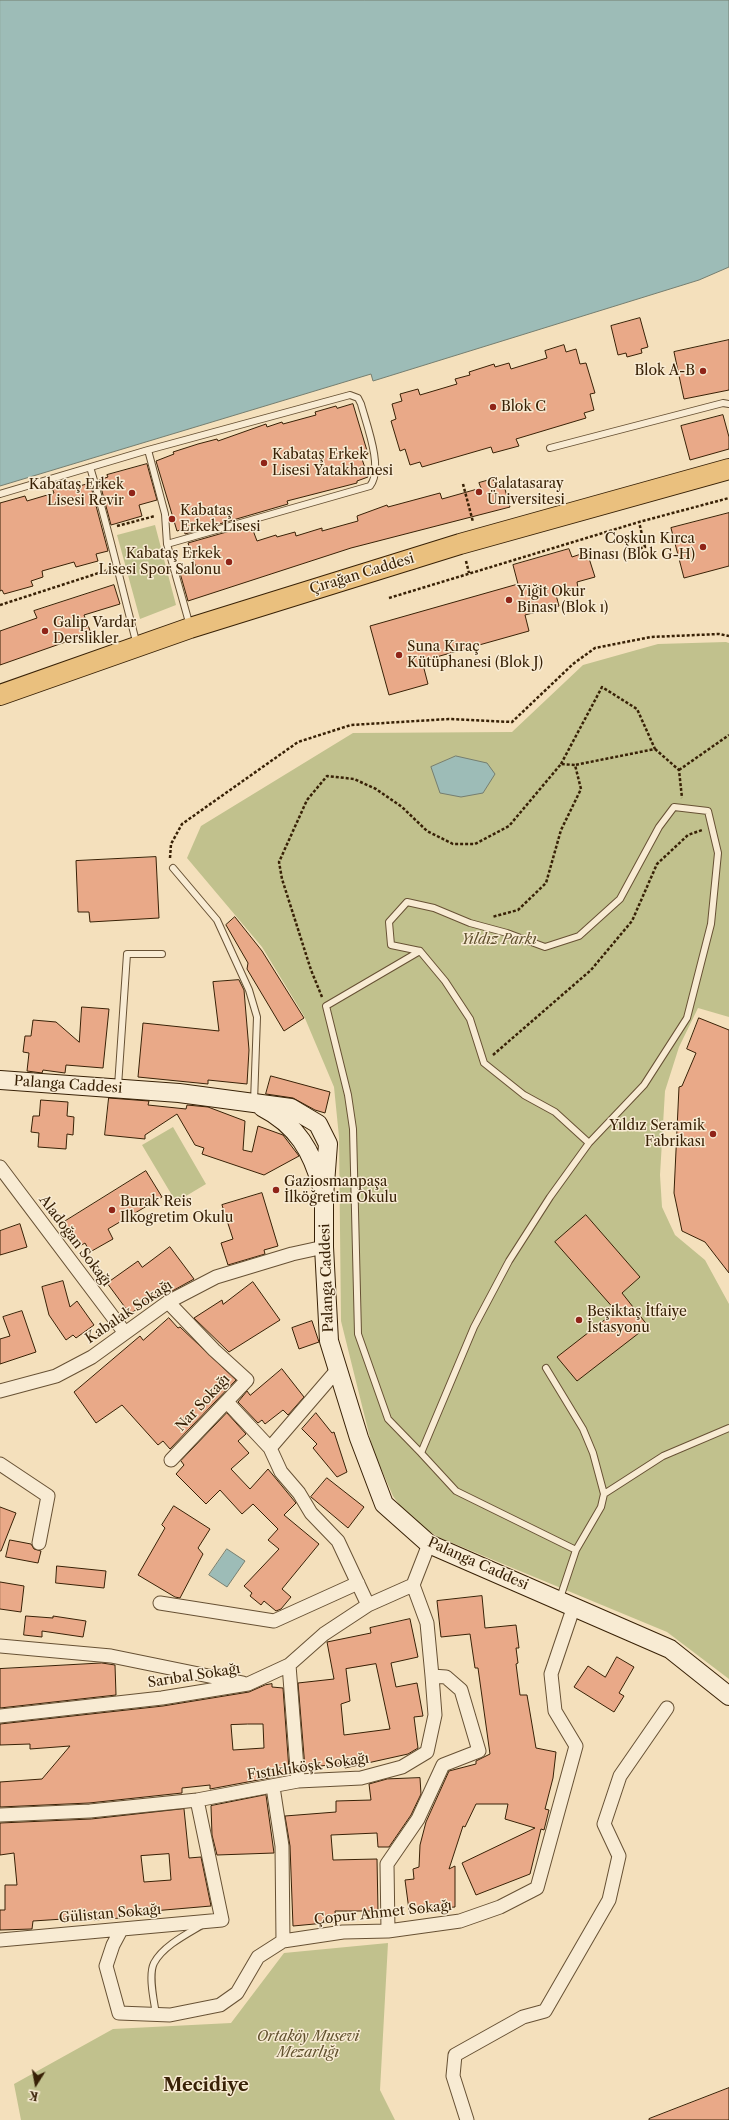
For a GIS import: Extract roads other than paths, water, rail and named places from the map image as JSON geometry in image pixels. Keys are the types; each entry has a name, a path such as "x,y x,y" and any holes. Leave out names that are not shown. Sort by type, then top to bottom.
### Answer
{"main road":[{"name":"Çırağan Caddesi","path":"0,695 137,645 478,538 729,469"},
{"name":"Palanga Caddesi","path":"0,1080 180,1093 254,1103 279,1116 296,1132 315,1163 324,1197 324,1247 329,1341 359,1438 384,1504 429,1544 670,1649 729,1696"}],"street":[{"name":"Aladoğan Sokağı","path":"0,1167 125,1333"},
{"name":"Kabalak Sokağı","path":"0,1391 56,1376 92,1357 168,1302 216,1276 292,1254 324,1247"},
{"name":"Nar Sokağı","path":"168,1302 214,1350 247,1380 171,1460"},
{"path":"270,1448 338,1369"},
{"path":"227,1402 270,1448 281,1472 299,1493 311,1513 338,1541 368,1605"},
{"path":"1,1467 48,1496 39,1543"},
{"path":"413,1585 429,1544"},
{"path":"160,1603 274,1621 358,1583"},
{"name":"Sarıbal Sokağı","path":"0,1716 162,1698 248,1684 289,1665 324,1634 368,1605 413,1585"},
{"name":"Fıstıklıköşk Sokağı","path":"0,1814 90,1811 197,1800 273,1787 298,1781 361,1778 402,1767 427,1752 435,1715 427,1623 413,1585"},
{"name":"Çopur Ahmet Sokağı","path":"121,1930 113,1945 106,1966 119,2013 170,2015 220,2005 237,1993 258,1957 283,1941 343,1932 388,1931 460,1921 500,1907 537,1888 576,1746 555,1712 551,1674 567,1603"},
{"path":"0,1646 111,1656 248,1684"},
{"path":"289,1665 298,1781"},
{"path":"388,1931 387,1864 418,1819 443,1765 479,1751 461,1690 446,1677 432,1676"},
{"path":"467,2120 453,2076 456,2056 523,2017 545,2011 609,1900 619,1856 604,1824 620,1776 667,1708"},
{"path":"273,1787 282,1846 283,1941"},
{"name":"Gülistan Sokağı","path":"0,1940 222,1920 197,1800"}],"lane":[{"path":"0,494 148,450 350,395 358,398 361,404 372,447 375,470 372,483 367,488 167,544"},
{"path":"550,448 723,403 729,404"},
{"path":"148,450 165,514 167,544 190,628"},
{"path":"90,467 108,528 116,567 137,645"},
{"path":"421,1453 474,1327 506,1267 550,1197 589,1143 644,1085 687,1018 711,924 718,853 708,811 674,807 659,827 620,899 579,936 545,947 507,933 470,923 434,908 408,902 389,922 391,946 420,951 445,981 470,1020 484,1063 524,1095 555,1112 589,1143"},
{"path":"173,868 216,920 249,990 257,1016 254,1103"},
{"path":"420,951 326,1006 348,1095 353,1129 358,1334 388,1419 456,1491 576,1550"},
{"path":"118,1088 127,954 162,954"},
{"path":"546,1368 583,1429 593,1453 604,1494 601,1507 576,1550 567,1603"},
{"path":"604,1494 663,1456 729,1428"},
{"path":"156,2014 152,1981 154,1963 173,1943 207,1922"}],"water":[{"path":"0,0 729,0 729,267 699,280 373,381 371,374 0,486"},
{"path":"456,756 487,763 495,774 483,793 461,797 440,793 431,767"},
{"path":"227,1549 245,1561 227,1587 209,1575"}],"place":[{"name":"Blok A-B","path":"703,371"},
{"name":"Blok C","path":"493,407"},
{"name":"Kabataş Erkek Lisesi Yatakhanesi","path":"264,463"},
{"name":"Galatasaray Üniversitesi","path":"479,492"},
{"name":"Kabataş Erkek Lisesi Revir","path":"132,493"},
{"name":"Kabataş Erkek Lisesi","path":"172,519"},
{"name":"Coşkun Kırca Binası (Blok G-H)","path":"703,547"},
{"name":"Kabataş Erkek Lisesi Spor Salonu","path":"229,562"},
{"name":"Yiğit Okur Binası (Blok ı)","path":"509,600"},
{"name":"Galip Vardar Derslikler","path":"45,631"},
{"name":"Suna Kıraç Kütüphanesi (Blok J)","path":"399,655"},
{"name":"Yıldız Seramik Fabrikası","path":"713,1134"},
{"name":"Gaziosmanpaşa İlköğretim Okulu","path":"276,1190"},
{"name":"Burak Reis Ilkogretim Okulu","path":"112,1210"},
{"name":"Beşiktaş İtfaiye İstasyonu","path":"579,1320"}],"district":[{"name":"Mecidiye","path":"206,2086"}],"park label":[{"name":"Yıldız Parkı","path":"499,940"},
{"name":"Ortaköy Musevi Mezarlığı","path":"308,2046"}]}
